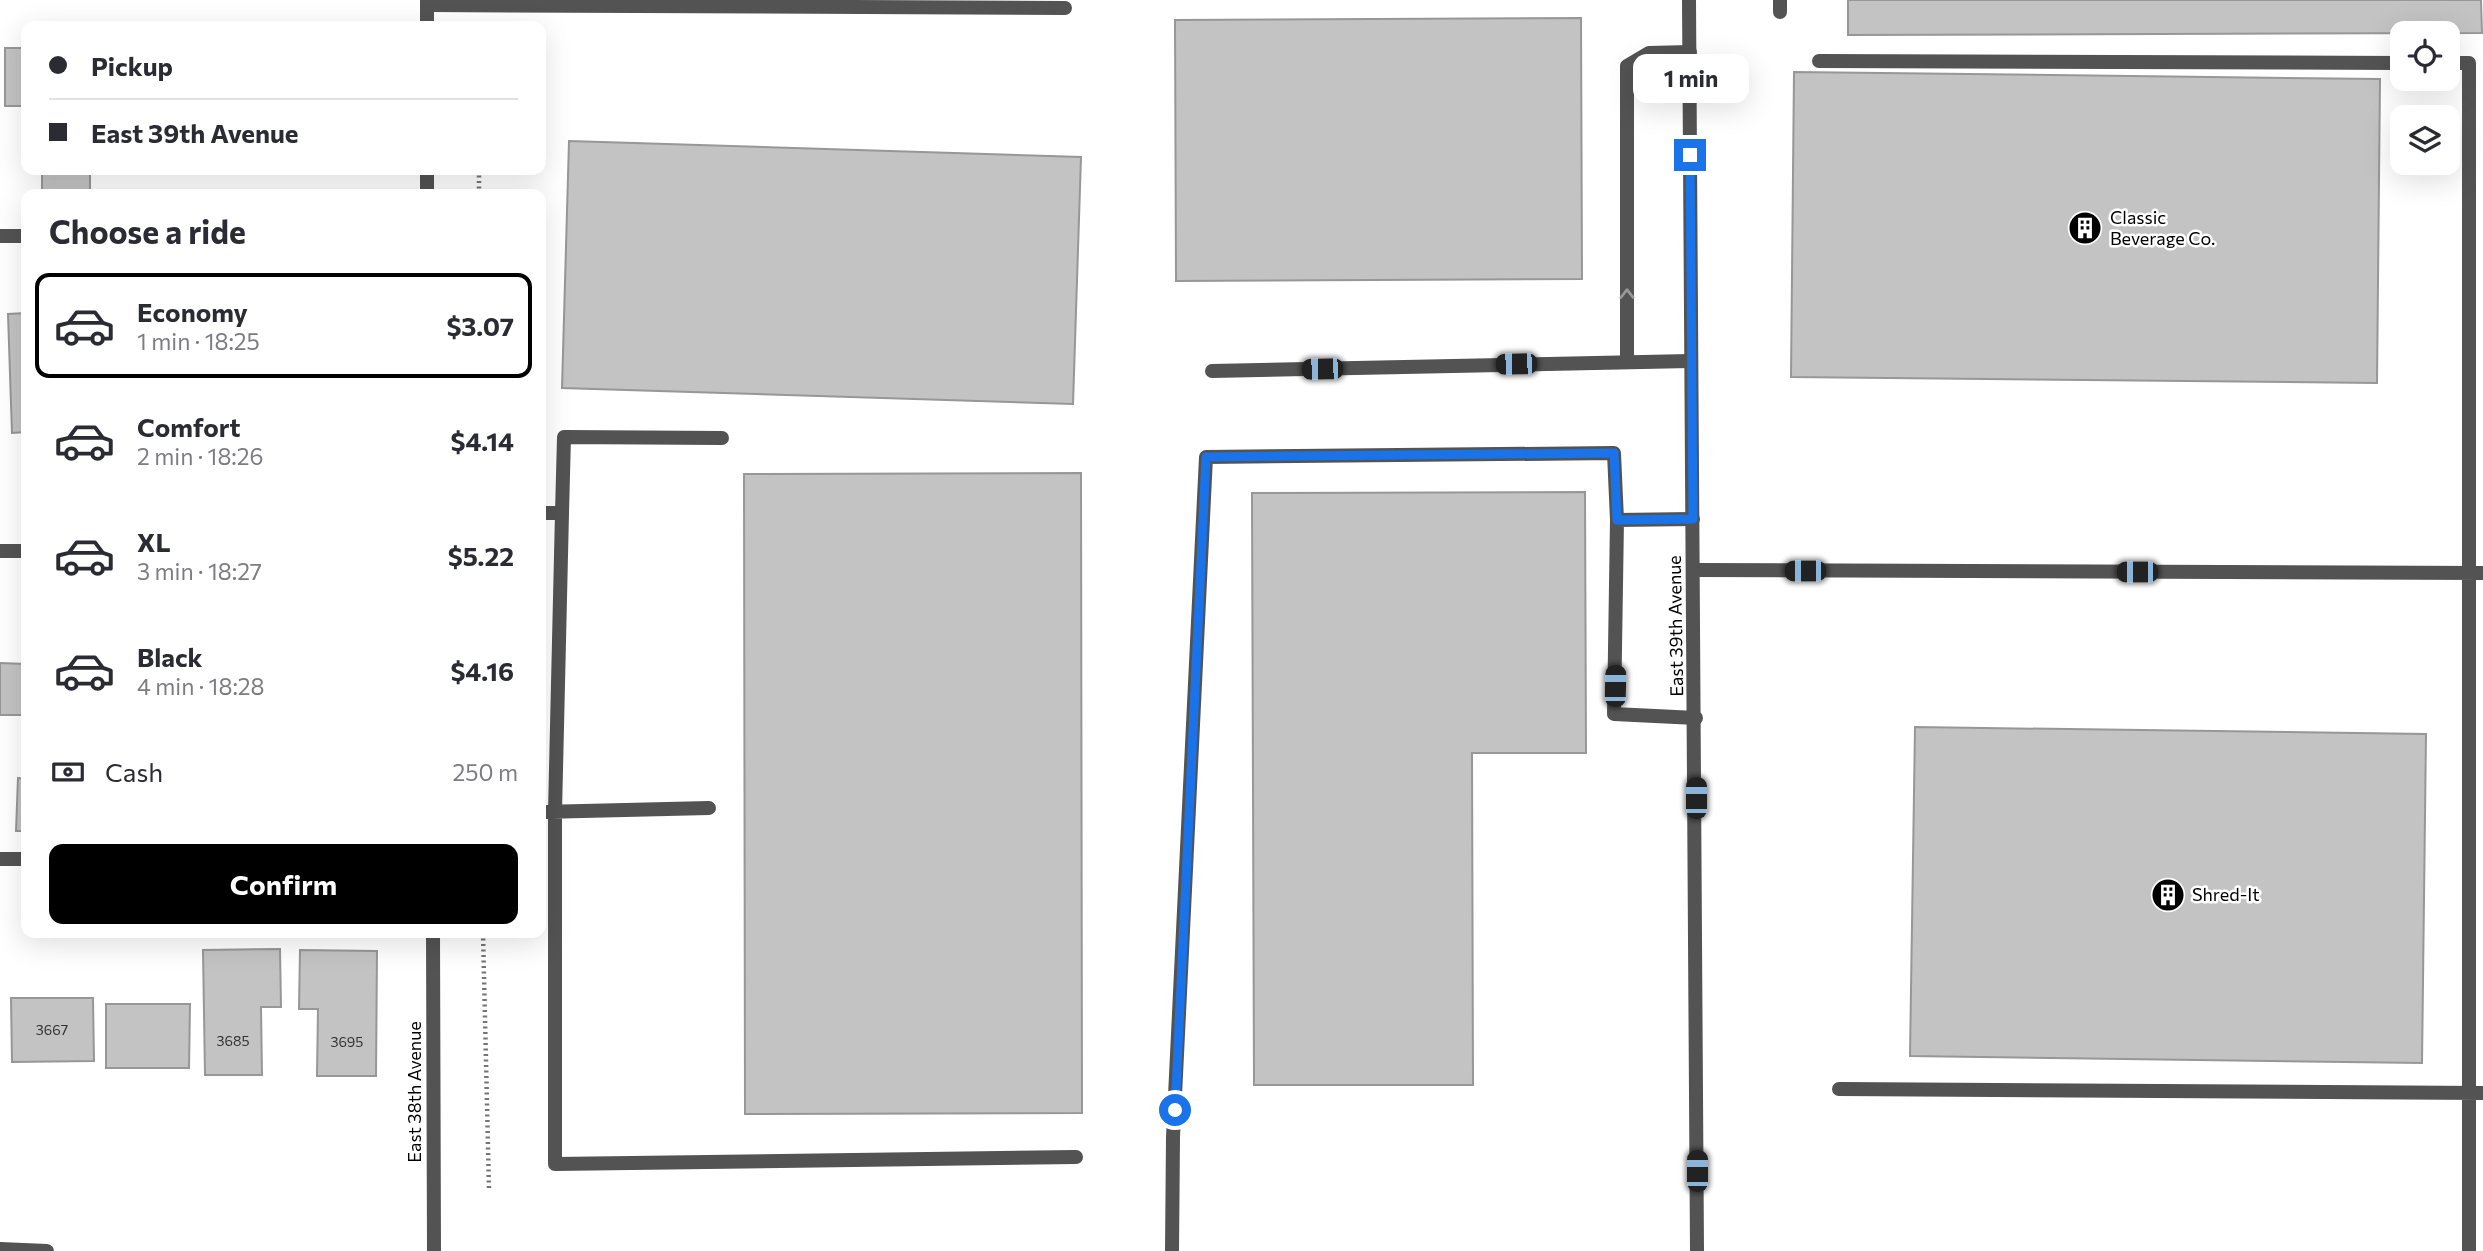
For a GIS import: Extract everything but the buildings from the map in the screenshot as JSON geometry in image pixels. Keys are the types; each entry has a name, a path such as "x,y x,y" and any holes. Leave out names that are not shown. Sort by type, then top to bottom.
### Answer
{"street":[{"name":"East 39th Avenue","path":"1689,0 1690,361 1696,718 1697,1251"},
{"path":"427,21 427,3 1065,8"},
{"path":"1627,362 1627,66 1649,53 1690,52"},
{"path":"1819,61 2390,63"},
{"path":"2469,1251 2476,1093 2476,63"},
{"path":"0,236 21,236"},
{"path":"1212,371 1690,361"},
{"path":"722,438 564,437 548,812 555,1164 1076,1157"},
{"path":"1172,1251 1174,1123 1206,457 1614,453 1617,520 1614,714 1696,718"},
{"path":"546,513 562,513"},
{"path":"1617,520 1693,519"},
{"path":"0,551 21,551"},
{"path":"1695,570 2476,573"},
{"path":"548,812 709,808"},
{"path":"0,859 21,859"},
{"name":"East 38th Avenue","path":"433,938 434,1251"},
{"path":"1839,1089 2476,1093"},
{"path":"0,1249 47,1251"}],"path":[{"path":"483,938 489,1189"}],"place":[{"name":"Classic Beverage Co.","path":"2085,228"},
{"name":"Shred-It","path":"2168,895"}],"route":[{"path":"1175,1110 1206,457 1614,453 1617,520 1693,519 1690,155"}]}
